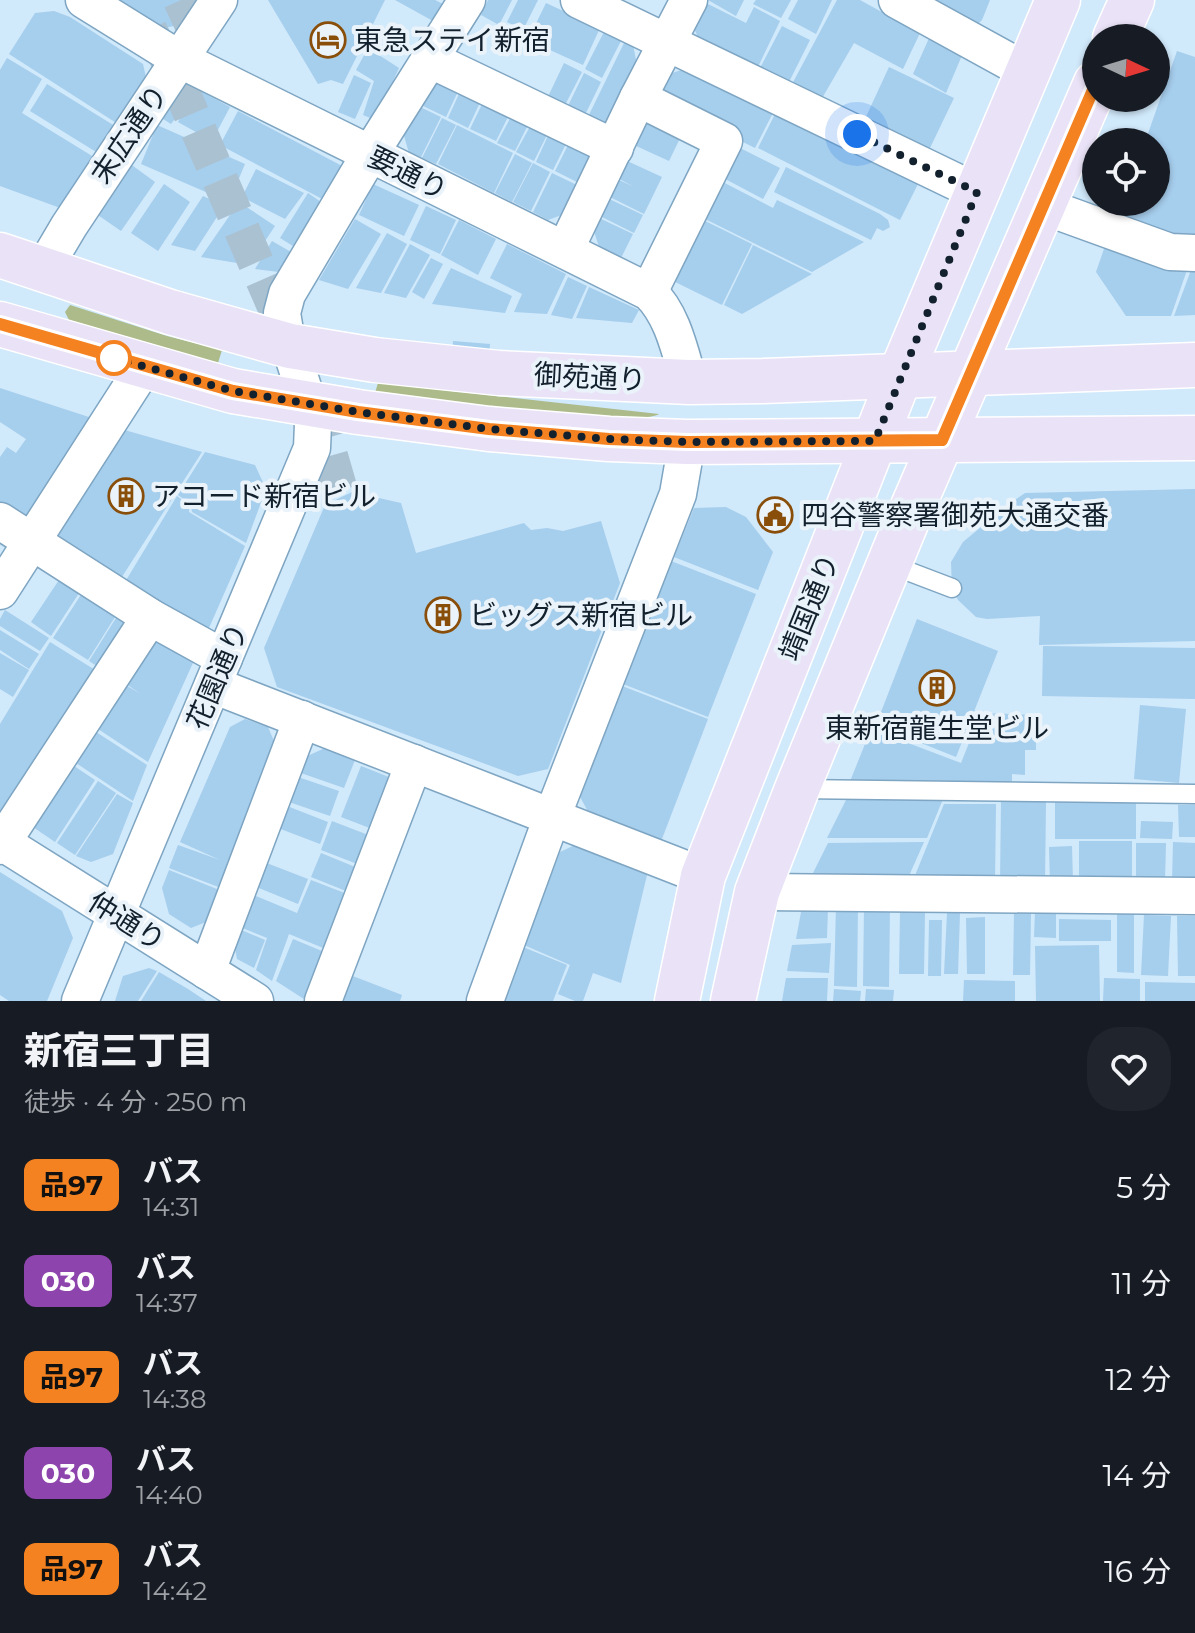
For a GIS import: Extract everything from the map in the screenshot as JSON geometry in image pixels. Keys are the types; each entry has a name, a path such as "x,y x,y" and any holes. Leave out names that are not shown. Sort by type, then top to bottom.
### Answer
{"main road":[{"name":"靖国通り","path":"671,1000 703,876 900,376 1058,0"},
{"path":"1121,24 1132,0"},
{"name":"靖国通り","path":"733,1001 757,892 797,789 889,564 1084,112"},
{"name":"御苑通り","path":"0,255 170,312 290,346 375,360 499,373 689,382 813,381 1195,365"},
{"name":"御苑通り","path":"1,325 233,391 489,429 687,442 1195,438"}],"street":[{"name":"要通り","path":"84,0 179,59 649,292"},
{"name":"末広通り","path":"43,270 219,0"},
{"name":"花園通り","path":"80,1001 312,448 313,424 282,313 287,294 467,0"},
{"path":"579,0 977,192"},
{"path":"565,250 689,0"},
{"path":"897,0 1028,72"},
{"path":"429,59 615,148"},
{"path":"638,98 724,141 649,292 657,300 673,331 689,382"},
{"path":"1043,206 1170,252 1195,253"},
{"path":"0,591 144,367"},
{"path":"485,1001 552,817 678,494 687,442"},
{"path":"0,521 150,617 218,671 302,719 703,876"},
{"path":"1,843 150,617"},
{"path":"207,971 302,719"},
{"path":"323,1001 414,763"},
{"name":"仲通り","path":"1,843 255,1001"},
{"path":"757,892 1195,896"}],"lane":[{"path":"889,564 952,588"},
{"path":"797,789 1195,794"}],"green space":[{"path":"70,305 222,350 218,363 69,320 65,312"},
{"path":"378,383 659,414 611,418 570,416 374,396"}],"building":[{"path":"115,0 198,0 183,24 160,29"},
{"name":"東急ステイ新宿","path":"268,0 385,0 343,84 331,80 318,84"},
{"path":"395,0 435,0 443,4 433,21"},
{"path":"488,0 512,0 499,25 481,15"},
{"path":"518,0 538,0 523,30 507,22"},
{"path":"700,0 746,23 754,7 780,21 757,69 699,40 691,21"},
{"path":"708,0 744,0 736,16"},
{"path":"756,0 791,0 781,18 753,4"},
{"path":"798,0 832,0 816,34 788,19"},
{"path":"837,0 860,0 920,33 903,69 854,43 821,100 791,86"},
{"path":"935,0 990,0 977,25 933,4"},
{"path":"546,3 600,28 583,65 528,40"},
{"path":"54,11 70,17 143,64 147,82 121,126 9,54 35,13"},
{"path":"782,26 810,40 788,84 759,70"},
{"path":"605,30 622,39 602,78 585,69"},
{"path":"930,36 963,53 946,93 913,74"},
{"path":"625,41 633,45 638,70 608,130 585,123"},
{"path":"368,48 399,68 375,120 363,115 374,81 356,70"},
{"path":"1177,51 1195,57 1195,235 1169,233 1119,216 1170,216 1170,128 1150,128 1156,112 1170,112 1170,71"},
{"path":"7,58 42,79 22,113 97,159 63,209 0,186 0,70"},
{"path":"564,63 582,72 562,111 545,103"},
{"path":"694,66 776,107 755,148 657,99 669,74"},
{"path":"889,67 954,98 929,150 865,119"},
{"path":"584,73 601,82 582,121 565,112"},
{"path":"354,75 371,83 355,119 338,112"},
{"path":"436,77 461,85 446,117 419,104"},
{"path":"47,84 118,128 101,155 30,111"},
{"path":"463,85 483,96 468,128 448,118"},
{"path":"197,89 230,107 212,141 178,122"},
{"path":"177,95 187,103 171,124 160,117"},
{"path":"483,102 512,109 496,141 470,129"},
{"path":"418,106 441,117 421,157 409,153 402,129"},
{"path":"777,110 919,182 900,220 758,148"},
{"path":"238,111 344,167 326,201 220,145"},
{"path":"514,111 531,119 515,151 497,143"},
{"path":"649,113 684,130 669,161 634,145"},
{"path":"442,118 456,125 436,164 422,158"},
{"path":"533,121 550,129 534,161 516,152"},
{"path":"157,125 245,164 229,202 141,164"},
{"path":"457,125 513,153 494,193 438,164"},
{"path":"551,129 569,138 553,170 536,162"},
{"path":"571,139 594,157 579,183 555,171"},
{"path":"728,142 780,168 763,199 712,172"},
{"path":"515,154 532,163 512,202 495,193"},
{"path":"625,160 662,177 644,214 606,195 615,178 634,187 616,177"},
{"path":"129,163 155,182 121,231 95,213"},
{"path":"533,163 550,172 531,211 513,202"},
{"path":"786,167 880,214 888,220 890,227 883,231 877,228 871,240 774,192"},
{"path":"256,169 304,193 285,219 242,197"},
{"path":"552,173 581,187 567,213 548,220 533,212"},
{"path":"713,177 773,208 777,200 864,242 812,272 695,214"},
{"path":"164,184 190,202 158,251 131,233"},
{"path":"373,184 419,205 404,236 359,215"},
{"path":"308,193 321,202 293,246 280,238"},
{"path":"203,196 224,206 195,251 171,245"},
{"path":"605,197 643,215 634,233 596,214"},
{"path":"239,202 275,226 249,265 201,257"},
{"path":"426,206 456,220 440,254 410,240"},
{"path":"597,217 633,234 621,258 599,247 592,225"},
{"path":"697,217 752,244 722,305 667,278"},
{"path":"355,219 381,234 348,289 319,280"},
{"path":"459,220 496,239 478,275 441,255"},
{"path":"387,233 407,244 381,293 356,288"},
{"path":"272,241 291,252 279,272 255,269"},
{"path":"1106,243 1187,270 1171,316 1126,316 1096,272"},
{"path":"410,244 430,255 406,298 384,293"},
{"path":"507,244 566,274 547,314 514,312 522,294 490,278"},
{"path":"753,245 812,274 742,314 724,305"},
{"path":"431,258 443,264 424,299 412,292"},
{"path":"451,268 512,296 505,313 432,304"},
{"path":"1191,270 1195,270 1195,315 1174,316"},
{"path":"568,277 587,286 572,319 551,315"},
{"path":"589,287 639,310 632,323 576,318"},
{"path":"453,341 490,344 489,357 452,354"},
{"path":"0,388 98,420 29,526 0,507 0,457 7,447 16,453 26,439 0,422"},
{"name":"アコード新宿ビル","path":"121,429 202,452 118,583 50,540"},
{"path":"205,452 255,465 266,489 246,543 192,512 191,504 178,495"},
{"path":"1195,489 1195,641 1039,645 1040,616 976,617 958,600 952,588 951,562 963,542 981,527 996,524 996,513 1025,493"},
{"name":"ビッグス新宿ビル","path":"352,492 401,503 416,553 524,523 531,530 547,528 563,531 601,521 620,583 548,769 518,776 277,687 264,648 325,505"},
{"path":"177,496 189,505 189,512 245,546 205,637 122,587"},
{"path":"768,499 784,502 792,516 781,534 757,508"},
{"path":"726,507 746,517 773,552 758,590 674,557 694,508"},
{"path":"671,561 756,594 708,717 623,684"},
{"path":"63,574 83,587 51,636 31,622"},
{"path":"86,587 120,609 88,660 53,638"},
{"path":"5,610 49,638 40,651 0,626"},
{"path":"121,610 138,621 106,672 89,661"},
{"name":"東新宿龍生堂ビル","path":"917,619 998,651 956,757 876,725"},
{"path":"153,629 197,654 148,762 95,727 122,683 141,694 123,682"},
{"path":"0,630 39,654 29,669 0,650"},
{"path":"50,642 100,673 0,814 0,724"},
{"path":"1043,646 1195,648 1195,699 1042,696"},
{"path":"0,653 29,670 13,697 0,689"},
{"path":"622,686 708,719 660,844 591,817 579,795"},
{"path":"1140,705 1186,709 1179,783 1134,779"},
{"path":"981,713 1036,715 1036,750 1025,750 1025,775 1012,774 1012,788 849,784 871,729 961,763"},
{"path":"245,719 268,727 277,748 227,863 230,865 221,888 169,868 178,845 220,860 180,842 230,727"},
{"path":"93,730 147,765 133,801 73,761"},
{"path":"325,748 355,760 344,788 298,772 303,758"},
{"path":"71,764 95,780 55,842 30,825"},
{"path":"361,766 399,781 380,832 341,817"},
{"path":"295,776 339,791 330,816 286,801"},
{"path":"98,781 116,793 75,855 57,843"},
{"path":"117,794 133,803 113,854 91,862 76,856"},
{"path":"847,798 943,799 927,838 827,838"},
{"path":"1055,800 1136,800 1136,839 1055,839"},
{"path":"1001,801 1046,802 1045,883 1000,883"},
{"path":"944,804 996,804 995,882 914,878"},
{"path":"1178,805 1195,805 1195,837 1179,837"},
{"path":"287,806 328,822 320,844 278,828"},
{"path":"332,821 376,838 365,867 321,850"},
{"path":"1141,821 1173,822 1172,839 1140,838"},
{"path":"1079,841 1132,841 1132,882 1079,881"},
{"path":"924,842 908,878 811,877 828,843"},
{"path":"1173,842 1195,843 1195,882 1172,882"},
{"path":"1136,843 1166,843 1165,881 1136,880"},
{"path":"577,844 648,871 621,983 593,973 583,1001 558,994 570,965 524,945 560,852"},
{"path":"1072,846 1073,883 1050,883 1049,847"},
{"path":"321,853 365,871 356,895 311,877"},
{"path":"264,862 308,879 298,904 254,886"},
{"path":"169,870 222,891 211,920 191,928 169,914 162,888"},
{"path":"0,872 62,911 73,938 47,1001 9,1001 0,995"},
{"path":"311,880 355,897 333,952 289,934 272,981 256,970 267,938 240,927 251,894 297,913"},
{"path":"836,906 858,906 857,987 834,986"},
{"path":"802,907 828,908 827,938 796,939"},
{"path":"864,907 890,907 889,987 863,986"},
{"path":"900,912 925,913 924,974 899,974"},
{"path":"1035,912 1056,913 1056,938 1034,937"},
{"path":"947,913 960,913 958,974 944,974"},
{"path":"1014,913 1031,913 1030,975 1013,975"},
{"path":"1117,913 1134,914 1134,973 1117,972"},
{"path":"1144,915 1171,916 1168,976 1141,975"},
{"path":"1177,916 1195,916 1195,976 1178,976"},
{"path":"985,917 985,974 967,974 966,918"},
{"path":"1059,919 1111,920 1111,941 1059,941"},
{"path":"929,920 942,920 941,976 928,976"},
{"path":"239,929 265,940 254,968 237,959 234,943"},
{"path":"293,939 334,956 307,1001 276,981"},
{"path":"831,943 829,973 787,971 792,945"},
{"path":"1099,945 1100,1001 1036,1001 1035,946"},
{"path":"523,947 567,965 553,1001 503,1001"},
{"path":"149,968 157,971 138,1001 115,1001 123,976"},
{"path":"159,972 188,989 206,1001 141,1001"},
{"path":"345,973 402,995 400,1001 334,1001"},
{"path":"786,978 828,978 827,1001 782,1001"},
{"path":"1104,978 1140,979 1140,1001 1103,1001"},
{"path":"964,980 1015,981 1015,1001 963,1001"},
{"path":"1145,982 1195,983 1195,1001 1145,1001"},
{"path":"834,989 861,991 860,1001 833,1001"},
{"path":"866,989 894,990 893,1001 865,1001"}],"tunnel":[{"path":"181,0 194,28 161,44 287,334"},
{"path":"315,404 343,501"}],"bus line":[{"name":"品97","path":"0,324 233,391 358,412 489,429 687,442 942,440 1083,112"}],"place":[{"name":"東急ステイ新宿","path":"328,40"},
{"name":"アコード新宿ビル","path":"126,496"},
{"name":"四谷警察署御苑大通交番","path":"775,515"},
{"name":"ビッグス新宿ビル","path":"443,615"},
{"name":"東新宿龍生堂ビル","path":"937,688"}],"route":[{"path":"114,358 233,391 358,412 489,429 687,442 875,441 977,192 857,134"}]}
